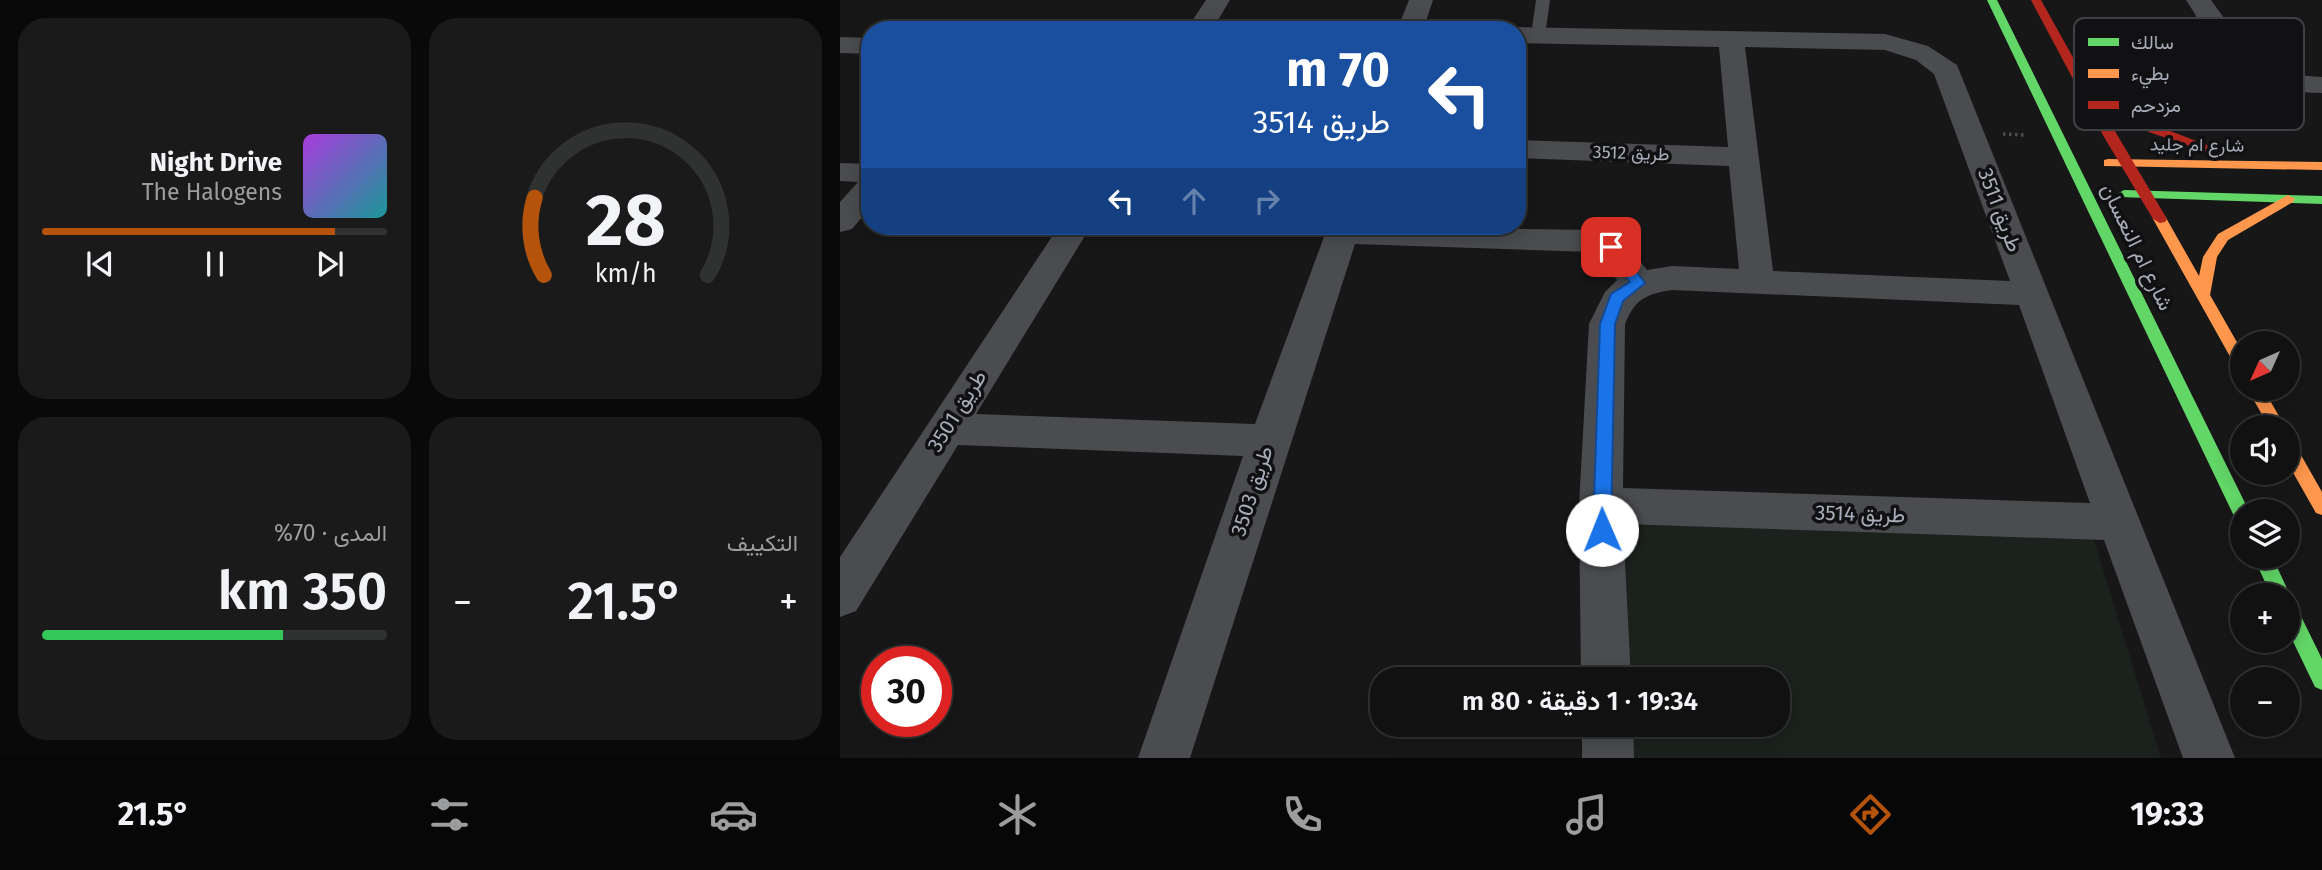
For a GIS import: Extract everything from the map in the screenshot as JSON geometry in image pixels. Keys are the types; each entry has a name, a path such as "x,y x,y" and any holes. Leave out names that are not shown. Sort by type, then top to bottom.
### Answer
{"main road":[{"name":"شارع ام النعسان","path":"1992,0 2071,161 2099,193 2235,499"},
{"name":"شارع ام النعسان","path":"2036,0 2074,67"},
{"name":"شارع ام النعسان","path":"2107,130 2230,343"},
{"path":"2156,130 2260,165"},
{"name":"شارع ام جليد","path":"2071,161 2322,166"},
{"path":"2099,193 2322,200"},
{"path":"2203,295 2210,258 2217,244 2228,233 2288,199"},
{"path":"2300,469 2322,508"},
{"path":"2300,635 2322,680"}],"street":[{"path":"1205,21 1218,0"},
{"path":"1413,21 1421,0"},
{"path":"2198,0 2212,18"},
{"name":"طريق 3511","path":"1528,35 1885,42 1914,48 1934,58 1947,71 2209,758"},
{"path":"1731,38 1757,280"},
{"path":"840,45 861,46"},
{"path":"2304,84 2322,85"},
{"name":"طريق 3512","path":"1526,149 1744,157"},
{"path":"840,172 861,173"},
{"path":"840,222 861,198"},
{"name":"طريق 3501","path":"840,596 1069,235"},
{"name":"طريق 3503","path":"1164,758 1269,440 1341,235"},
{"path":"1476,235 1587,240 1611,247 1638,283"},
{"path":"1606,667 1601,505 1607,324 1616,298 1638,283 1672,278 2032,294"},
{"path":"946,429 1269,440"},
{"name":"طريق 3514","path":"1601,505 2119,522"},
{"path":"1607,737 1608,758"}],"lane":[{"path":"1528,35 1543,0"}],"path":[{"path":"1971,134 2058,136"}],"shaded area":[{"path":"1614,523 2093,537 2161,758 1610,758 1610,737 1790,737 1790,667 1611,667"}],"traffic: fast":[{"path":"1992,0 2235,499"},
{"path":"2124,194 2322,200"},
{"path":"2268,569 2275,583"},
{"path":"2300,635 2322,680"}],"traffic: slow":[{"path":"2108,163 2322,166"},
{"path":"2203,295 2210,257 2223,237 2288,199"},
{"path":"2160,219 2230,344"},
{"path":"2262,401 2270,415"},
{"path":"2300,469 2322,508"}],"traffic: jam":[{"path":"2036,0 2074,70"},
{"path":"2106,130 2160,219"},
{"path":"2156,130 2222,153"}],"route":[{"path":"1602,530 1607,324 1616,298 1638,283 1611,247"}]}
